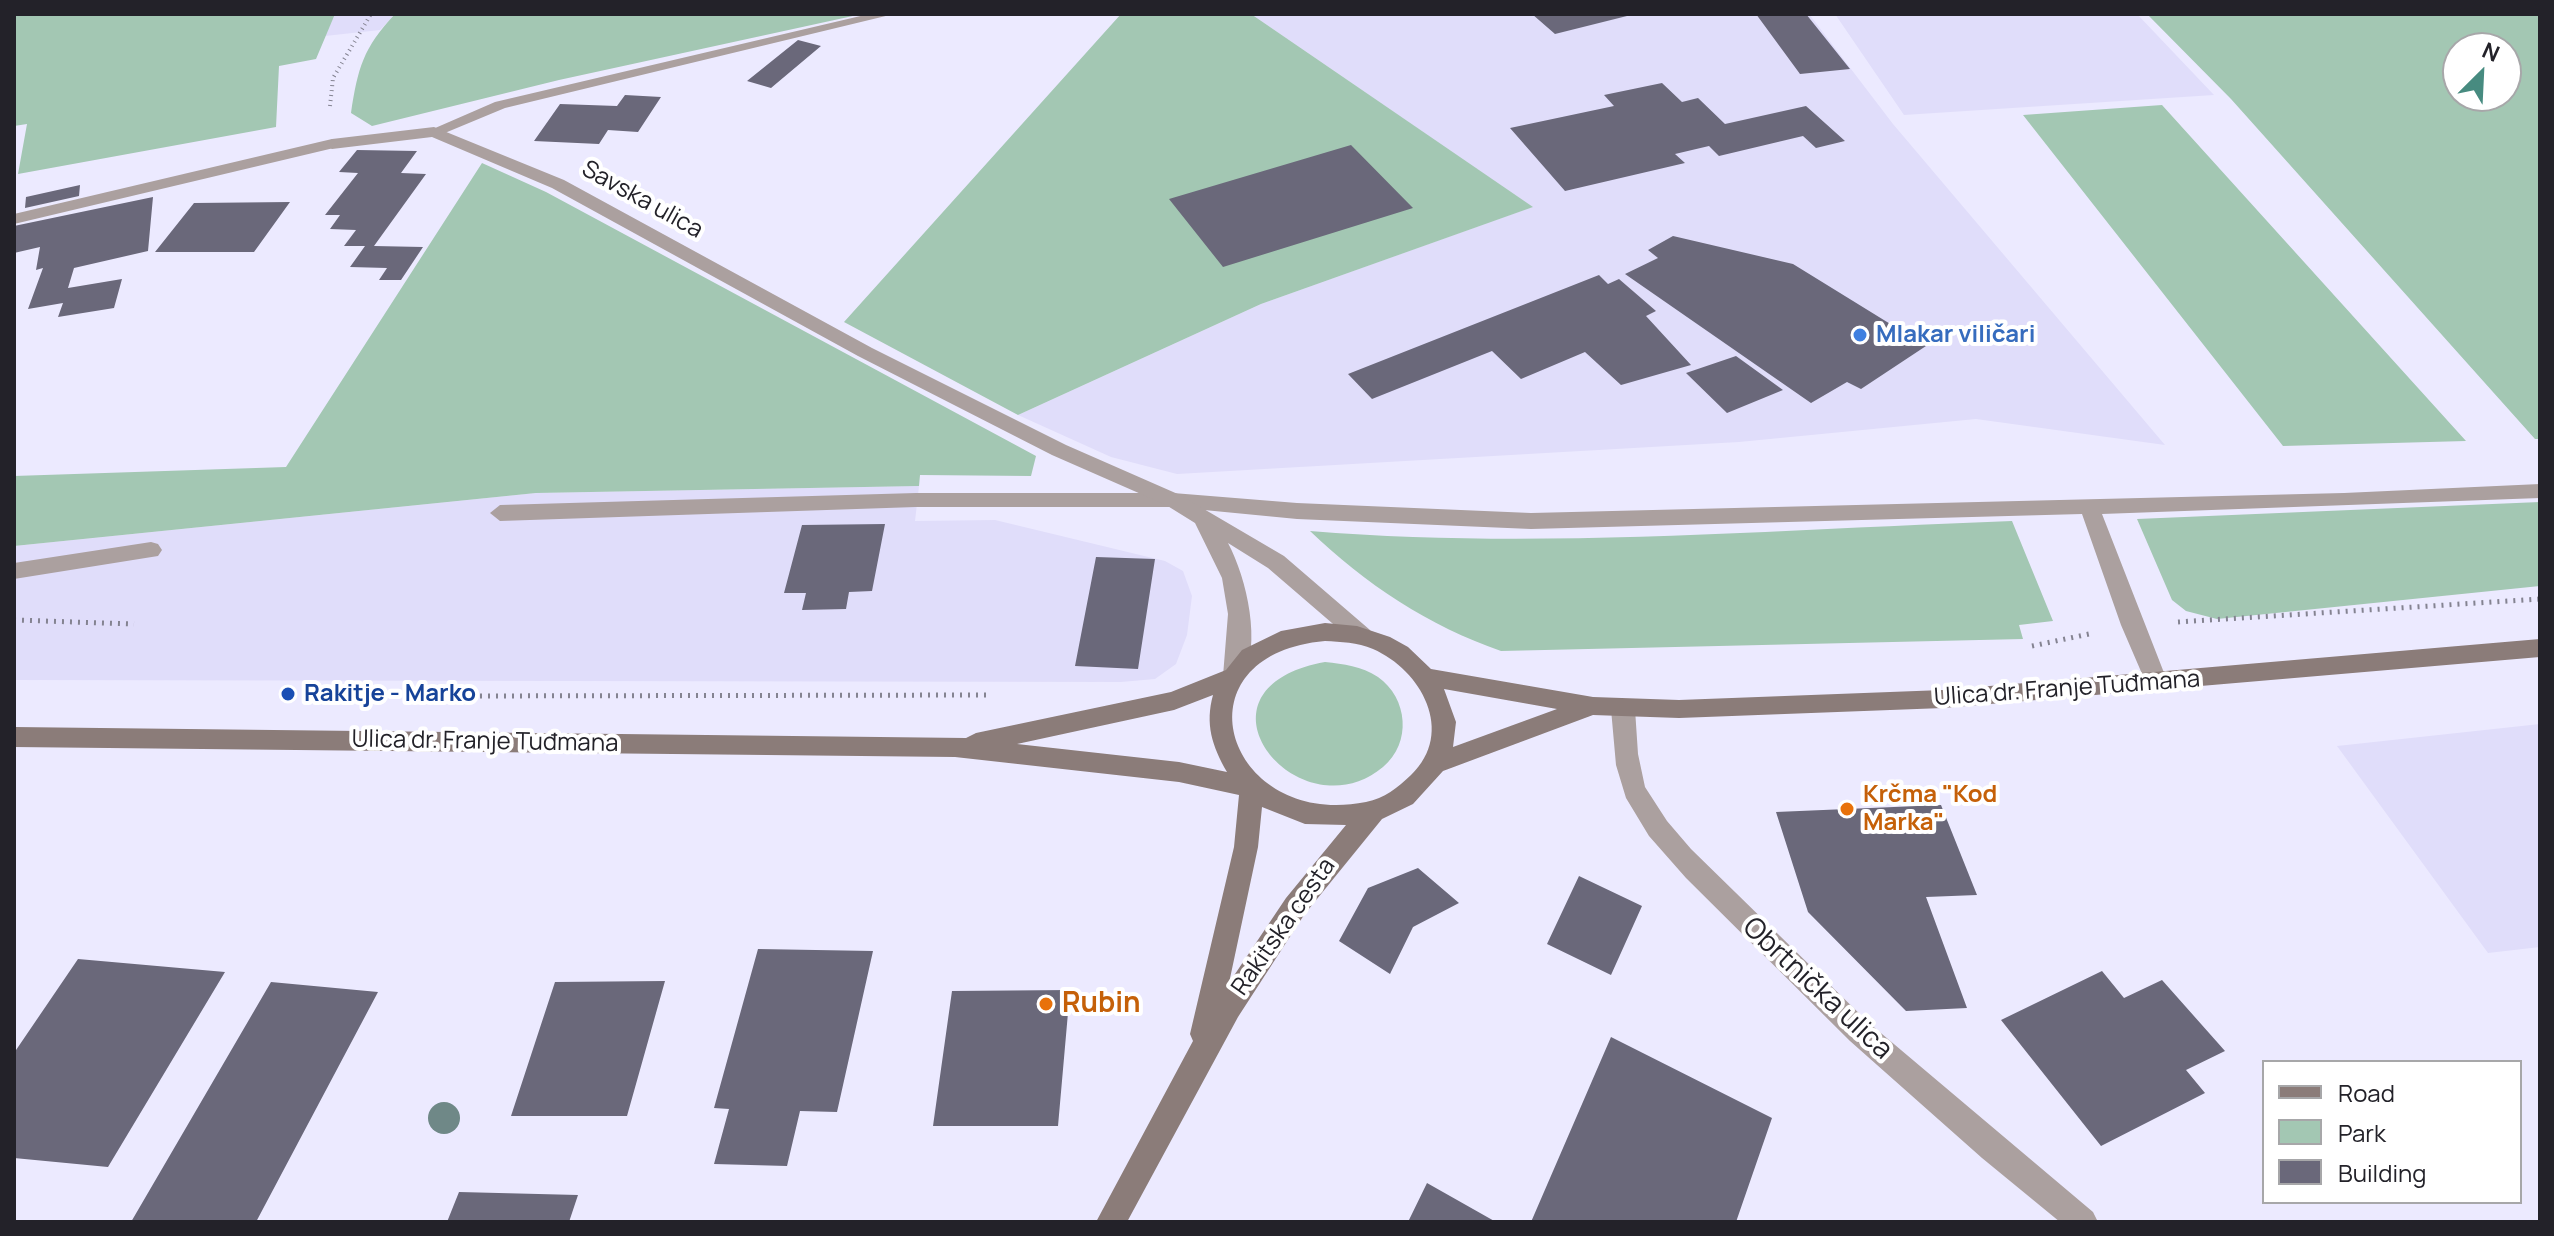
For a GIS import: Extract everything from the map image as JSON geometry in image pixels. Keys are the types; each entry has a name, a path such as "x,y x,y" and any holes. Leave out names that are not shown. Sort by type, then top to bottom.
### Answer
{"main road":[{"path":"1325,632 1362,636 1402,653 1427,677 1440,700 1444,732 1435,764 1408,795 1373,812 1325,817 1285,808 1252,788 1226,757 1219,725 1220,705 1234,676 1258,652 1289,637 1325,632"},
{"name":"Ulica dr. Franje Tuđmana","path":"1427,677 1623,709 1943,699 2540,648"},
{"name":"Ulica dr. Franje Tuđmana","path":"955,747 1160,704 1234,676"},
{"name":"Ulica dr. Franje Tuđmana","path":"1435,764 1593,706"},
{"name":"Ulica dr. Franje Tuđmana","path":"14,737 955,747 1179,772 1252,788"},
{"name":"Rakitska cesta","path":"1201,1048 1246,847 1252,788"},
{"name":"Rakitska cesta","path":"1111,1222 1201,1048 1327,861 1373,812"}],"street":[{"path":"434,132 500,105 887,14"},
{"name":"Savska ulica","path":"14,219 332,144 434,132 558,184 865,352 1059,450 1173,500 1276,562 1362,636"},
{"path":"500,513 916,500 1173,500 1297,511 1531,521 2540,491"},
{"path":"2089,506 2132,625 2157,683"},
{"name":"Savska ulica","path":"1202,519 1222,547 1235,579 1241,626 1234,676"},
{"path":"14,571 151,550"},
{"name":"Obrtnička ulica","path":"1623,709 1628,773 1639,799 1667,840 1804,983 2006,1160 2083,1222"}],"path":[{"path":"332,144 333,78 371,14"},
{"path":"2020,649 2132,625 2540,599"},
{"path":"14,620 134,624"},
{"path":"444,696 1002,695"}],"shaded area":[{"path":"335,14 395,14 380,30 325,36"},
{"path":"1251,14 1809,14 1893,124 2165,445 1976,419 1739,442 1177,474 1111,457 1018,415 1261,304 1532,207"},
{"path":"1835,14 2137,14 2214,95 1904,115"},
{"path":"919,486 915,521 995,520 1165,561 1183,571 1192,596 1187,635 1176,664 1155,679 1121,682 14,680 14,546 536,493"},
{"path":"2540,724 2540,947 2488,953 2337,746"}],"green space":[{"path":"14,14 335,14 316,59 279,66 276,127 18,174 27,124 14,126"},
{"path":"395,14 862,14 559,80 372,126 351,113 356,83 369,48"},
{"path":"1121,14 1251,14 1533,207 1261,304 1018,415 844,322"},
{"path":"2147,14 2540,14 2540,439 2535,439 2231,99"},
{"path":"2162,105 2466,441 2283,446 2023,115"},
{"path":"482,163 546,192 1036,456 1031,476 920,475 919,486 536,493 14,546 14,476 286,467"},
{"path":"2540,502 2540,586 2217,619 2186,611 2172,600 2137,519"},
{"path":"2012,521 2053,621 2019,625 2023,639 1501,651 1449,629 1399,602 1353,569 1310,531 1485,539 1573,538"},
{"path":"1325,662 1359,668 1378,677 1396,697 1403,721 1399,746 1392,757 1383,767 1350,784 1318,784 1289,772 1267,751 1257,726 1260,700 1282,677"}],"building":[{"path":"1532,14 1631,14 1631,15 1555,34"},
{"path":"1756,14 1806,14 1850,69 1800,74"},
{"path":"798,40 821,46 771,88 747,81"},
{"path":"1662,83 1682,102 1698,98 1725,124 1806,106 1845,141 1816,148 1803,136 1719,156 1709,146 1675,154 1685,163 1565,191 1510,128 1614,106 1604,95"},
{"path":"625,95 661,97 638,132 608,130 599,144 534,141 560,104 617,106"},
{"path":"1351,145 1413,208 1223,267 1169,199"},
{"path":"357,150 417,151 401,173 426,174 374,246 423,247 401,280 379,280 387,268 350,267 365,246 344,246 356,230 330,229 340,215 325,215 358,173 339,172"},
{"path":"80,185 79,196 25,208 26,197"},
{"path":"153,197 148,251 74,268 68,288 122,279 114,308 58,317 63,303 28,309 43,268 36,270 40,247 14,253 14,226"},
{"path":"290,202 254,252 155,252 194,203"},
{"path":"1673,236 1793,264 1926,346 1861,389 1847,382 1811,403 1625,274 1658,258 1648,250"},
{"path":"1599,275 1608,284 1619,279 1656,311 1646,316 1691,365 1621,385 1585,352 1521,379 1492,351 1372,399 1348,374"},
{"path":"1736,356 1783,390 1727,413 1686,373"},
{"path":"885,524 872,591 849,592 846,609 802,610 806,593 784,593 802,525"},
{"path":"1096,557 1155,559 1138,669 1075,666"},
{"path":"1941,805 1977,895 1926,897 1967,1008 1906,1011 1808,912 1776,812"},
{"path":"1418,868 1459,903 1413,927 1390,974 1339,941 1368,888"},
{"path":"1579,876 1642,906 1611,975 1547,944"},
{"path":"758,949 873,951 837,1112 800,1111 787,1166 714,1164 729,1109 714,1108"},
{"path":"78,959 225,972 108,1167 14,1158 14,1053"},
{"path":"2102,971 2124,998 2162,980 2225,1051 2186,1070 2205,1093 2101,1146 2001,1020"},
{"path":"665,981 627,1116 511,1116 555,982"},
{"path":"271,982 378,992 256,1222 131,1222"},
{"path":"1070,990 1058,1126 933,1126 952,991"},
{"path":"1611,1037 1772,1118 1736,1222 1531,1222"},
{"path":"1427,1183 1496,1222 1408,1222"},
{"path":"459,1192 578,1195 569,1222 447,1222"}],"place":[{"name":"Mlakar viličari","path":"1860,335"},
{"name":"Rakitje - Marko","path":"288,694"},
{"name":"Krčma \"Kod Marka\"","path":"1847,809"},
{"name":"Rubin","path":"1046,1004"}]}
